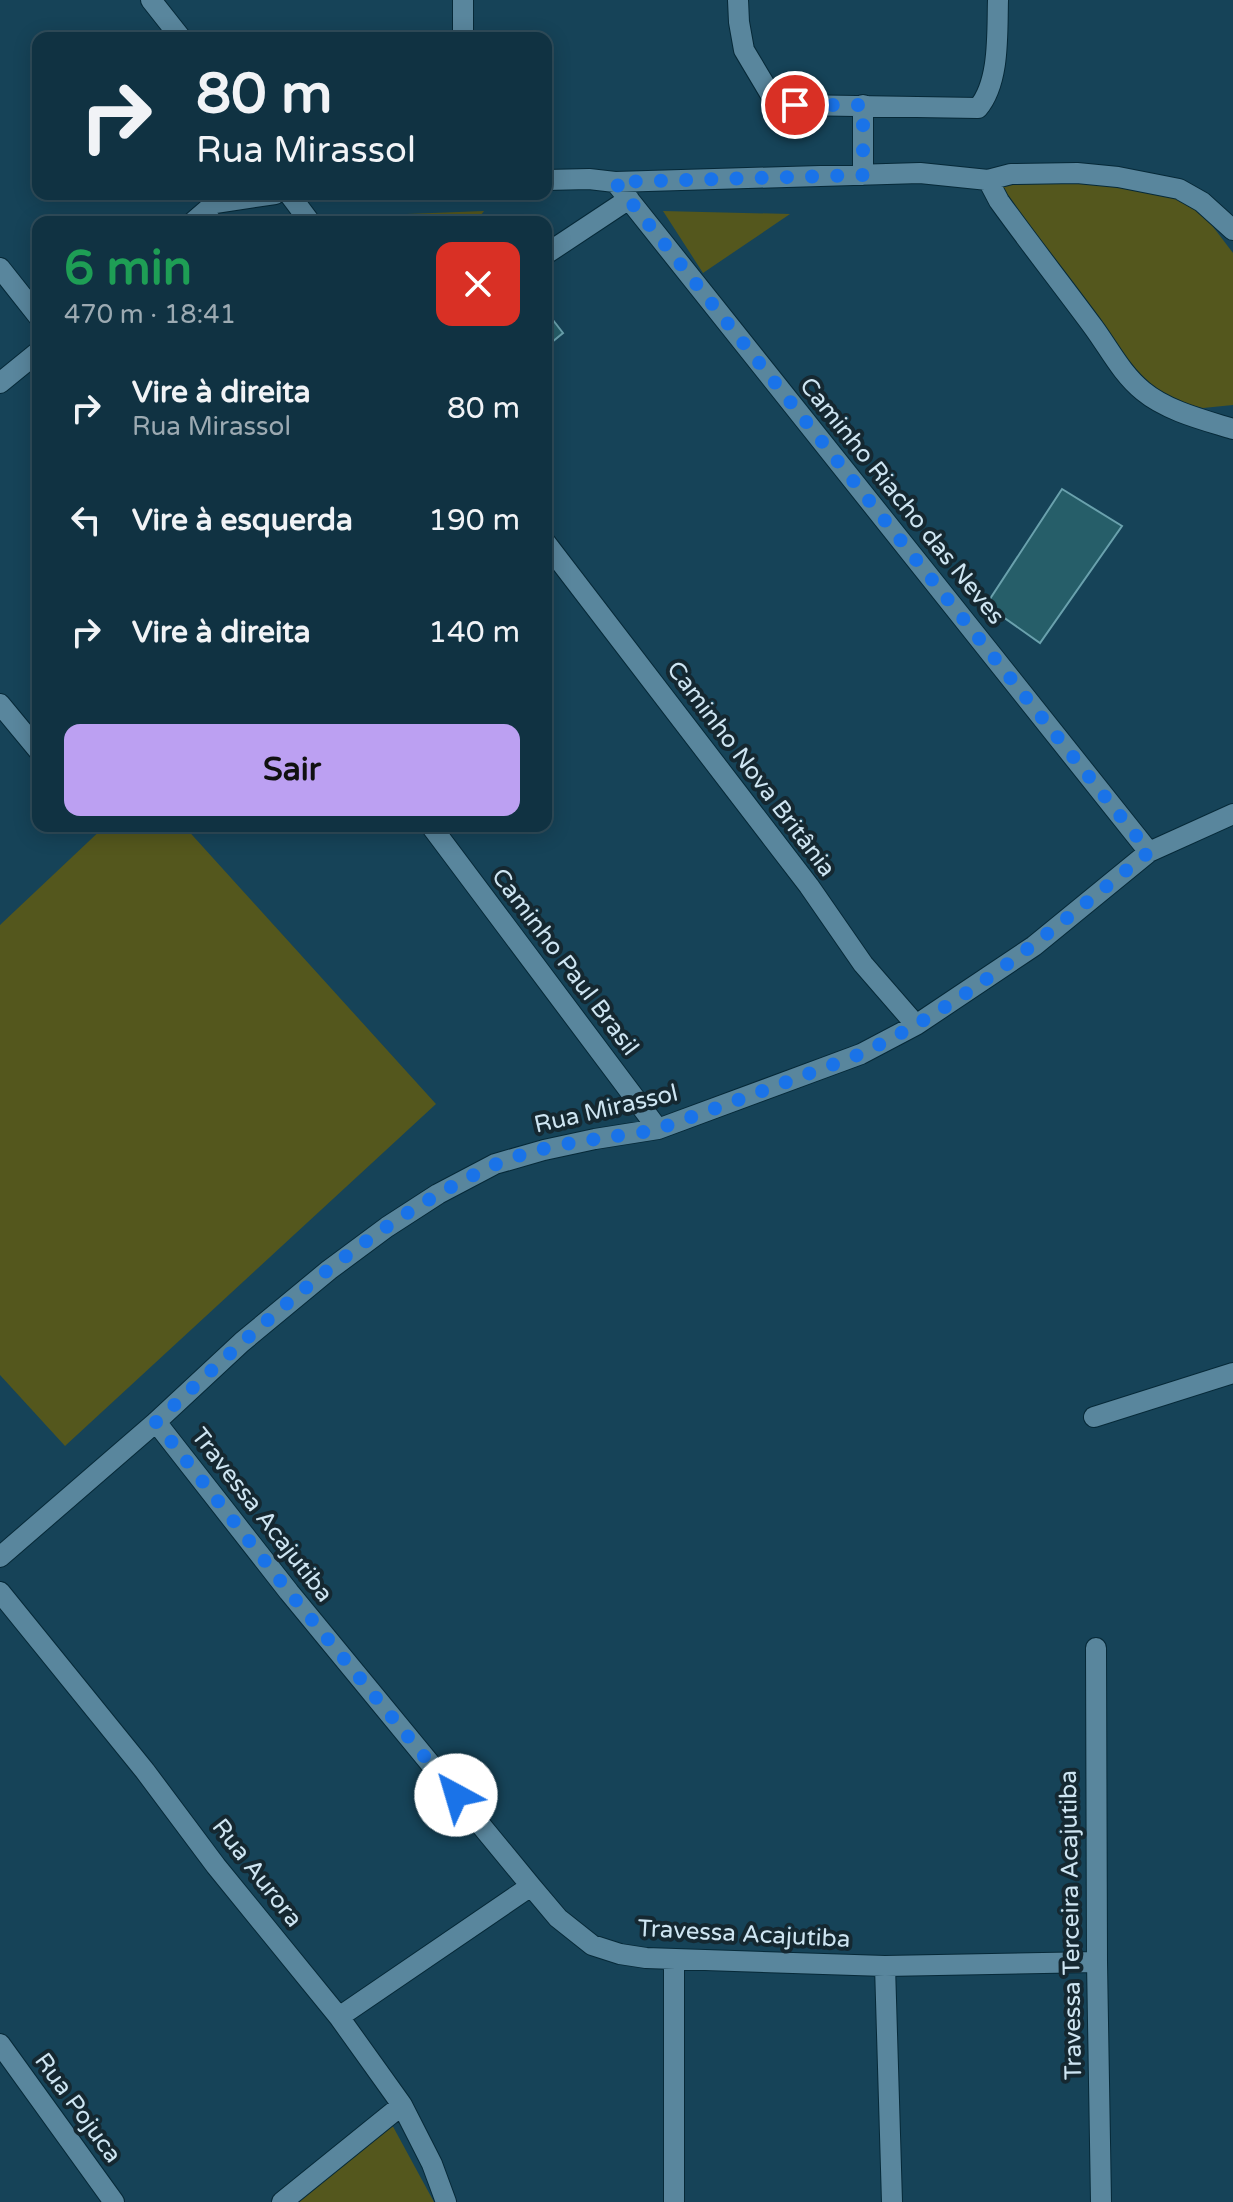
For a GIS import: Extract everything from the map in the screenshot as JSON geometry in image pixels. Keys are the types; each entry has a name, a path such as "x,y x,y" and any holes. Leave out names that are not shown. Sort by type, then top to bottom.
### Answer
{"street":[{"path":"151,0 176,32"},
{"path":"463,0 463,32"},
{"path":"738,0 744,50 778,102 795,105 978,108 988,94 995,63 998,0"},
{"path":"863,105 863,175"},
{"path":"552,180 615,182 920,173 988,180 1011,174 1077,173 1179,189 1202,202 1233,230"},
{"path":"988,180 1007,213 1123,371 1142,391 1186,413 1233,429"},
{"name":"Caminho Riacho das Neves","path":"615,182 1149,852"},
{"path":"552,250 629,199"},
{"path":"199,216 216,200"},
{"path":"0,268 32,308"},
{"path":"0,383 32,357"},
{"name":"Caminho Nova Britânia","path":"552,551 799,874 863,964 916,1025"},
{"path":"0,704 32,743"},
{"name":"Rua Mirassol","path":"0,1557 156,1422 242,1342 329,1270 438,1194 495,1164 595,1139 658,1129 861,1054 916,1025 1034,946 1149,852 1233,814"},
{"name":"Caminho Paul Brasil","path":"435,832 658,1129"},
{"path":"1094,1417 1233,1373"},
{"name":"Travessa Acajutiba","path":"156,1422 289,1592 531,1886 558,1918 592,1945 620,1954 674,1960 885,1966 1097,1962"},
{"name":"Rua Aurora","path":"0,1592 339,2017 402,2105 432,2164 446,2202"},
{"name":"Travessa Terceira Acajutiba","path":"1096,1648 1101,2202"},
{"path":"339,2017 531,1886"},
{"path":"674,1960 674,2202"},
{"path":"885,1966 892,2202"},
{"name":"Rua Pojuca","path":"0,2044 114,2202"},
{"path":"282,2202 402,2105"}],"green space":[{"path":"978,172 1161,189 1198,207 1233,253 1233,405 1203,408 1159,397 1125,371"},
{"path":"484,211 480,216 355,216"},
{"path":"663,211 790,214 703,273"},
{"path":"99,832 189,832 436,1104 65,1446 0,1375 0,925"},
{"path":"384,2110 434,2202 277,2202"}],"building":[{"path":"552,319 563,333 552,342"},
{"path":"1062,489 1122,526 1040,643 986,605"}],"route":[{"path":"456,1795 289,1592 156,1422 242,1342 329,1270 438,1194 495,1164 595,1139 658,1129 861,1054 916,1025 1034,946 1149,852 615,182 863,175 863,105 795,105"}]}
